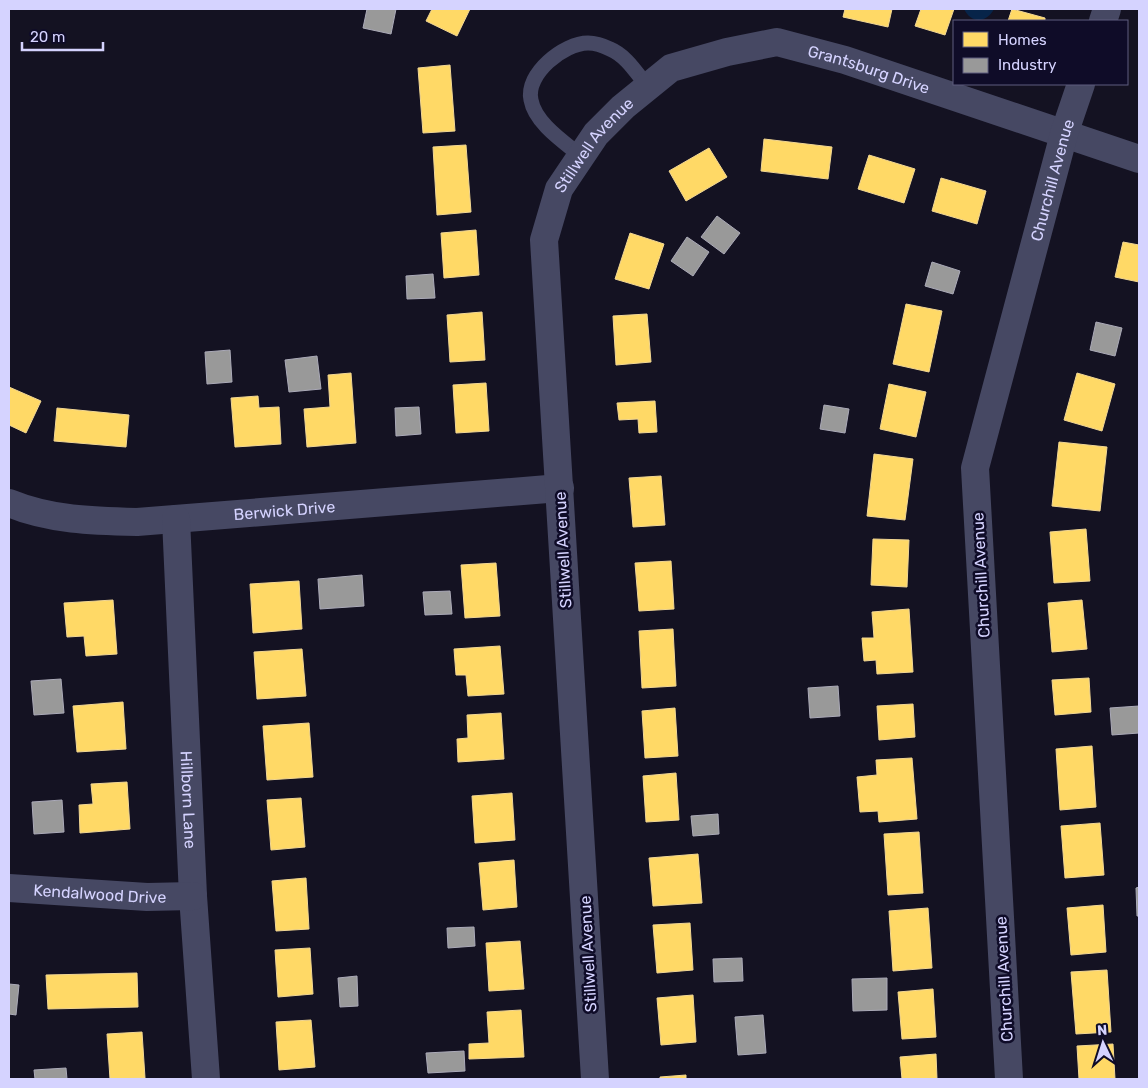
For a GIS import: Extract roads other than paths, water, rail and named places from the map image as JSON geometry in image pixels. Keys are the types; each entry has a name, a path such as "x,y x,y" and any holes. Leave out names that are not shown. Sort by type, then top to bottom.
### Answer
{"street":[{"name":"Grantsburg Drive","path":"671,68 727,52 777,42 845,60 1139,159"},
{"name":"Stillwell Avenue","path":"596,1079 544,240 559,189 596,134 623,108 671,68"},
{"name":"Churchill Avenue","path":"1009,1079 975,468 1064,134 1081,85"},
{"name":"Berwick Drive","path":"9,503 23,509 62,518 137,522 560,488"},
{"name":"Hillborn Lane","path":"176,519 192,896 206,1079"},
{"name":"Kendalwood Drive","path":"9,888 147,897 192,896"}],"lane":[{"path":"581,156 551,131 539,118 530,100 530,88 543,68 554,57 570,47 588,43 594,44 611,49 624,58 648,87"}],"water":[{"path":"964,9 994,9 987,17 979,20 971,17"}]}
